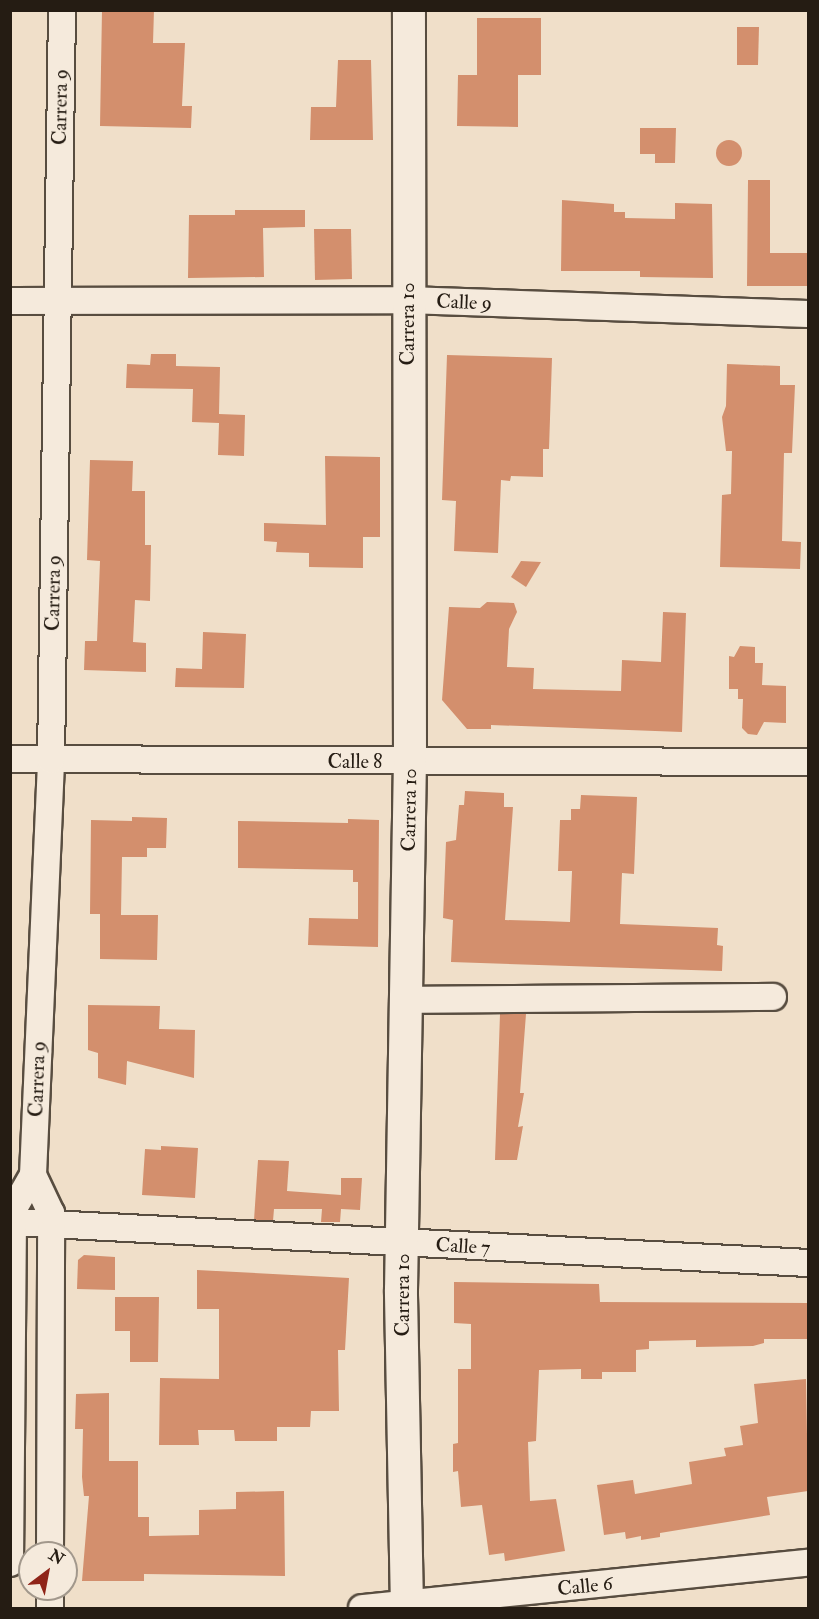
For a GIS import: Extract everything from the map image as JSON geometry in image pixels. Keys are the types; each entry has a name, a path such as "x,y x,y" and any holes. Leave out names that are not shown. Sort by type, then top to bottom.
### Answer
{"street":[{"name":"Carrera 9","path":"10,1563 12,1222 13,1210 33,1175 51,760 62,10"},
{"name":"Carrera 10","path":"407,1607 401,1242 410,761 407,300 409,10"},
{"name":"Calle 9","path":"10,301 407,300 808,314"},
{"name":"Calle 8","path":"10,759 808,762"},
{"path":"406,1000 773,997"},
{"name":"Carrera 9","path":"33,1175 51,1213 52,1224 50,1541"},
{"name":"Calle 7","path":"12,1222 808,1263"},
{"name":"Calle 6","path":"362,1608 407,1607 808,1563"}],"building":[{"path":"102,10 154,10 153,43 185,43 182,106 192,106 191,128 100,126"},
{"path":"477,18 541,18 541,75 518,75 518,127 457,126 458,75 477,75"},
{"path":"737,27 759,27 758,65 737,65"},
{"path":"338,60 371,60 373,140 310,140 311,107 336,107"},
{"path":"640,128 676,128 675,163 655,163 655,154 640,154"},
{"path":"729,140 738,144 742,153 738,162 729,166 720,162 716,153 720,144"},
{"path":"748,180 770,180 770,253 808,253 808,286 747,286"},
{"path":"562,200 614,204 614,212 625,212 625,218 675,219 675,203 712,204 713,278 640,277 640,271 561,271"},
{"path":"235,210 305,210 305,227 263,228 264,277 188,278 189,215 235,215"},
{"path":"314,229 351,229 352,279 315,280"},
{"path":"151,354 176,354 176,366 220,367 219,414 245,415 244,456 218,455 219,423 192,422 193,389 126,388 127,364 150,365"},
{"path":"447,355 552,358 549,449 543,449 543,477 511,476 510,481 501,480 498,553 454,551 456,501 442,500"},
{"path":"727,364 780,366 780,385 795,385 792,453 784,453 782,541 801,542 800,569 720,567 722,495 731,494 732,451 726,451 722,417 726,406"},
{"path":"325,456 380,457 380,537 363,537 363,568 309,567 309,553 276,552 277,542 264,541 264,523 326,525"},
{"path":"90,460 133,461 132,491 145,491 145,545 151,545 150,601 135,600 133,642 146,643 146,672 84,670 85,641 97,641 100,561 87,560"},
{"path":"521,561 541,562 526,587 511,577"},
{"path":"487,602 514,603 517,612 509,629 507,667 534,668 533,689 621,691 622,660 661,662 663,612 686,613 682,732 491,725 491,729 467,729 442,700 449,607 480,608"},
{"path":"203,632 246,634 244,688 175,687 176,668 202,669"},
{"path":"740,646 755,647 755,663 763,663 762,685 786,686 786,723 764,722 757,735 748,734 742,728 743,699 738,699 738,689 729,689 729,656 734,657"},
{"path":"465,791 504,793 504,807 513,807 505,920 570,922 572,871 558,871 560,820 571,820 571,809 580,809 581,795 637,797 634,874 622,873 620,924 718,928 717,945 723,946 722,971 451,962 453,920 443,918 446,842 456,840 459,805 464,805"},
{"path":"132,817 167,818 166,848 147,848 147,857 122,857 121,915 158,915 157,960 100,959 100,914 90,914 91,820 132,821"},
{"path":"348,819 379,820 378,947 308,945 309,918 358,919 358,882 353,882 353,870 238,868 238,821 348,823"},
{"path":"88,1005 160,1006 159,1029 195,1030 194,1078 127,1061 126,1085 98,1078 98,1053 88,1050"},
{"path":"500,1014 526,1014 520,1093 524,1093 518,1127 523,1126 517,1160 495,1160"},
{"path":"161,1146 198,1148 195,1198 142,1195 145,1149 161,1150"},
{"path":"258,1160 289,1161 287,1191 341,1195 341,1178 362,1178 360,1210 341,1209 340,1222 321,1222 322,1209 274,1209 273,1221 254,1220"},
{"path":"84,1255 115,1257 115,1290 77,1289 78,1260"},
{"path":"197,1270 349,1278 345,1350 338,1350 339,1411 311,1411 310,1427 277,1427 277,1441 235,1441 234,1430 198,1430 199,1445 159,1445 160,1378 219,1379 219,1309 197,1309"},
{"path":"454,1282 599,1284 600,1302 808,1303 808,1339 764,1339 764,1343 753,1346 696,1347 696,1340 649,1341 649,1349 636,1350 636,1372 602,1372 602,1379 581,1379 581,1369 539,1370 536,1441 528,1442 530,1501 556,1499 565,1551 505,1561 504,1553 489,1555 482,1505 461,1507 458,1471 453,1472 453,1444 458,1443 458,1369 471,1369 471,1324 454,1323"},
{"path":"115,1297 159,1297 158,1362 130,1362 130,1331 115,1331"},
{"path":"806,1379 808,1491 767,1497 770,1515 660,1533 660,1537 641,1540 641,1536 626,1539 625,1532 604,1535 597,1485 633,1480 635,1494 692,1484 689,1462 726,1456 724,1448 743,1445 740,1426 758,1423 754,1384"},
{"path":"109,1393 109,1461 138,1461 138,1517 149,1517 149,1536 199,1535 199,1510 236,1509 236,1492 284,1491 285,1576 144,1574 144,1581 82,1581 89,1496 84,1496 82,1477 83,1429 75,1429 76,1394"}]}
